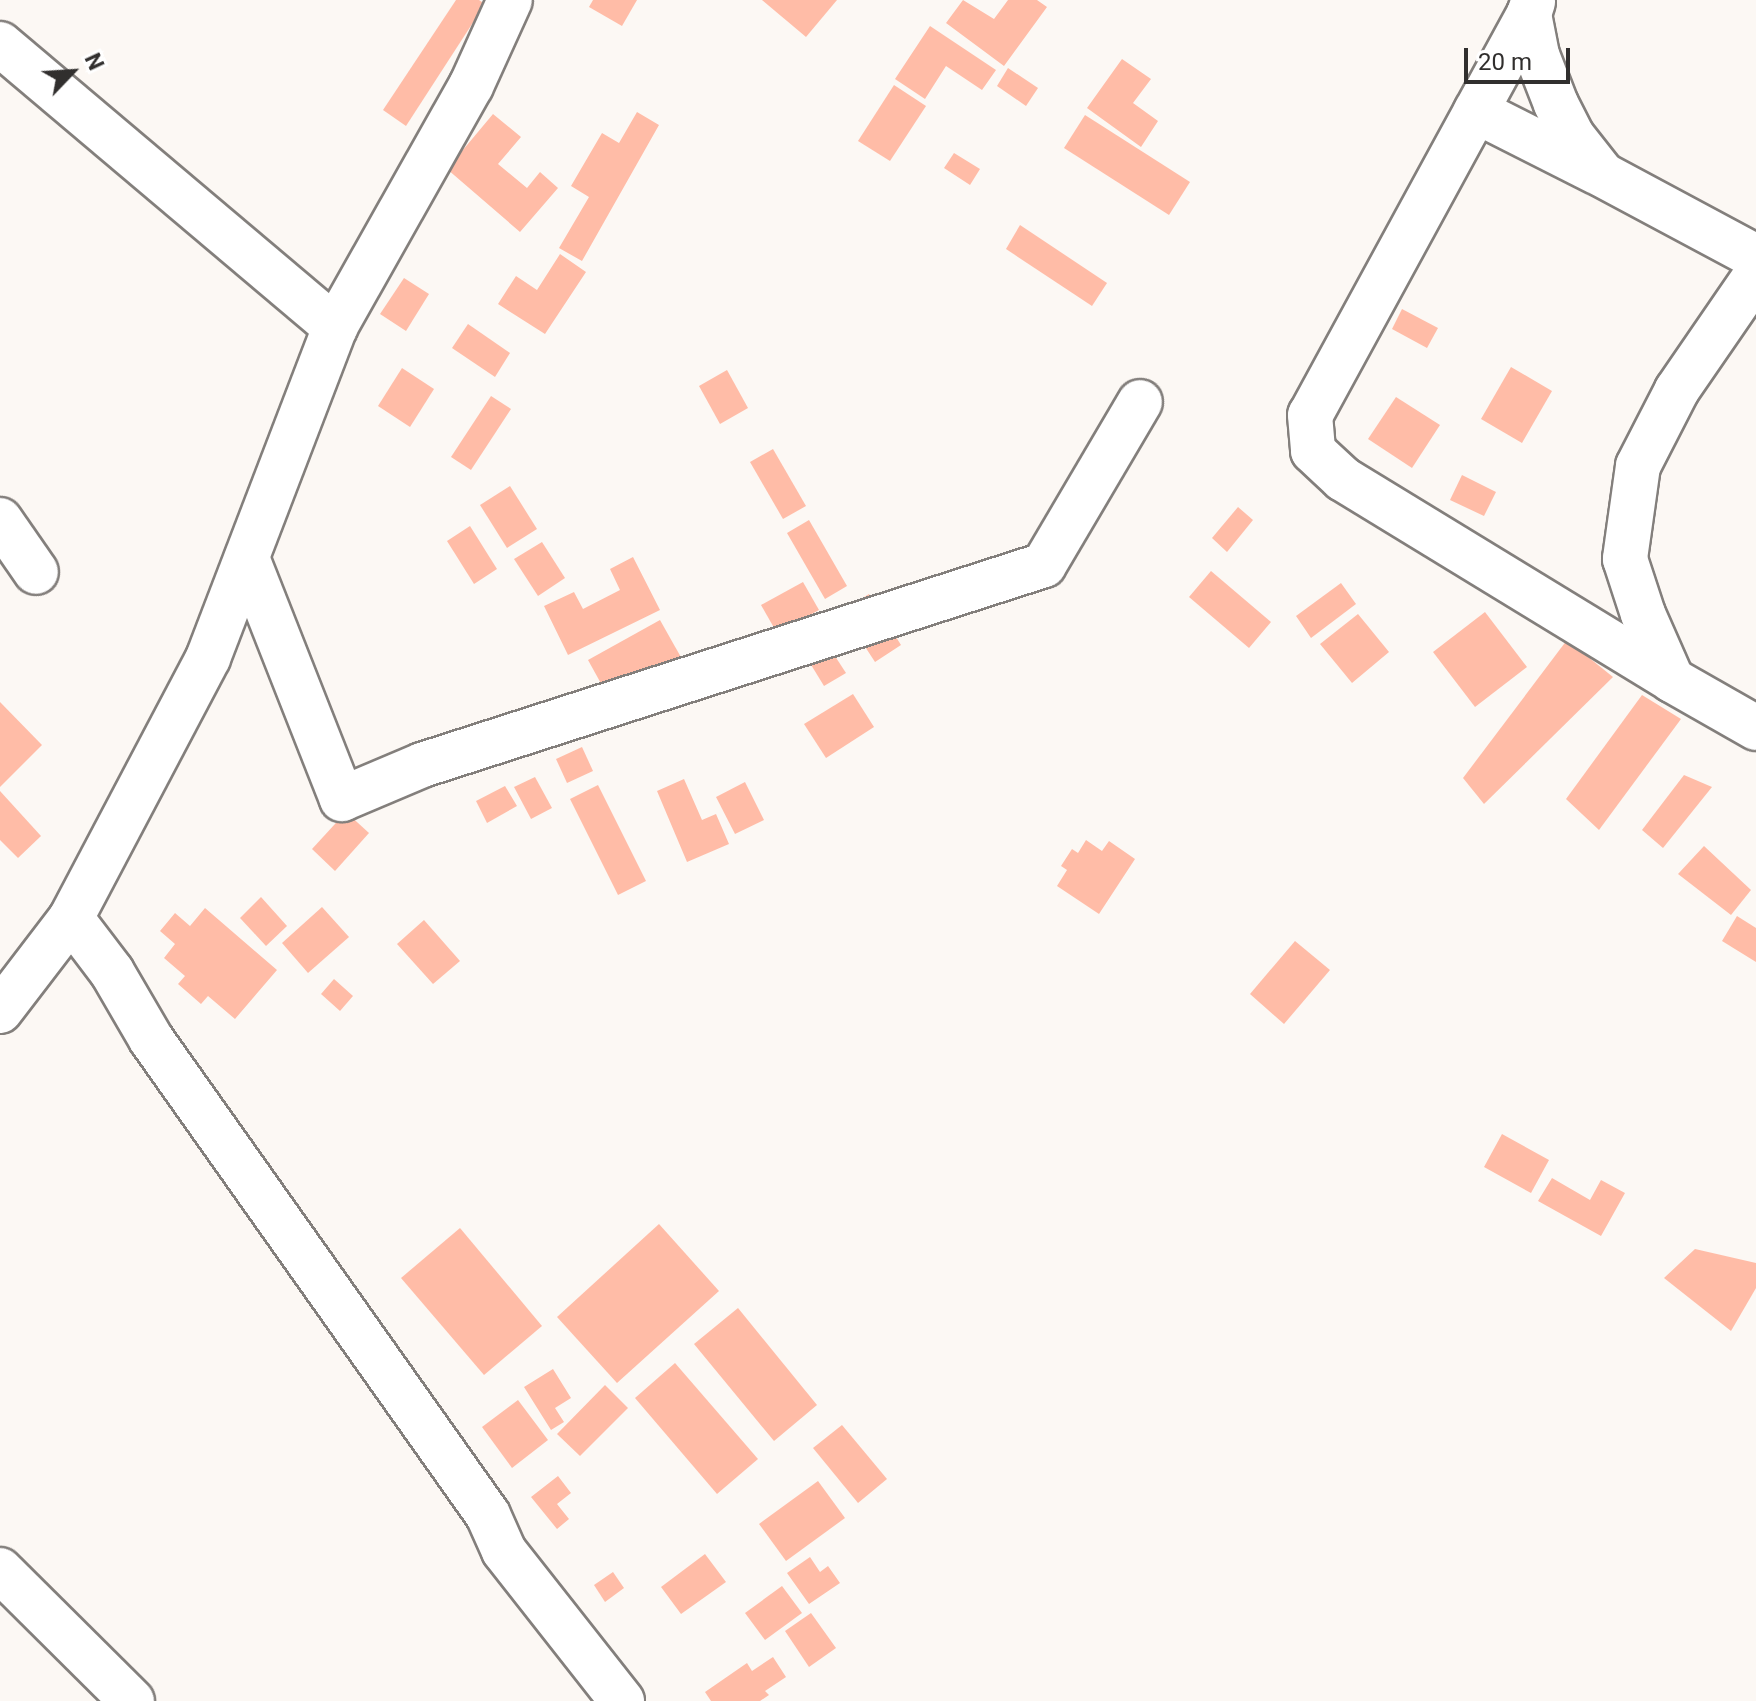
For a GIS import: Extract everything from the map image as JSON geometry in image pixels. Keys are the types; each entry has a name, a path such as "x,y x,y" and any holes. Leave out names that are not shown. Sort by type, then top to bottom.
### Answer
{"street":[{"path":"0,1011 71,918 208,658 335,327 471,86 510,0"},
{"path":"1531,7 1310,415 1313,451 1343,479 1756,728"},
{"path":"1531,7 1537,55 1556,104 1573,137 1603,175"},
{"path":"0,44 335,327"},
{"path":"1476,111 1756,257"},
{"path":"1672,680 1643,614 1625,559 1638,466 1677,390 1756,275"},
{"path":"247,558 342,799 422,765 1044,565 1140,402"},
{"path":"0,520 36,572"},
{"path":"71,918 112,972 151,1039 301,1246 488,1515 504,1551 622,1701"},
{"path":"0,1570 132,1701"}],"building":[{"path":"456,0 479,0 485,4 406,126 383,110"},
{"path":"593,0 637,0 622,26 589,7"},
{"path":"762,0 837,0 806,37"},
{"path":"963,0 994,19 1008,0 1037,0 1047,7 1004,66 946,23"},
{"path":"930,26 996,70 982,90 946,66 925,99 895,79"},
{"path":"1122,59 1151,79 1133,103 1158,121 1141,147 1087,108"},
{"path":"1008,68 1038,88 1026,106 997,86"},
{"path":"894,85 926,106 890,161 858,141"},
{"path":"637,112 659,125 582,261 559,248 589,197 571,186 602,133 619,143"},
{"path":"493,114 521,137 498,164 527,188 540,172 558,188 520,232 447,169"},
{"path":"1085,115 1190,182 1169,215 1064,148"},
{"path":"954,153 980,169 970,185 944,168"},
{"path":"1020,225 1107,283 1092,306 1006,249"},
{"path":"560,254 586,272 545,334 498,304 516,276 537,290"},
{"path":"404,278 429,294 406,331 380,314"},
{"path":"1402,309 1438,328 1427,348 1392,329"},
{"path":"468,324 510,353 495,377 452,348"},
{"path":"1511,367 1552,391 1522,443 1481,419"},
{"path":"402,368 434,389 410,427 378,406"},
{"path":"727,370 748,408 720,424 699,386"},
{"path":"491,396 511,409 471,470 451,457"},
{"path":"1396,397 1440,425 1412,468 1368,439"},
{"path":"773,449 806,506 783,519 750,462"},
{"path":"1462,475 1496,492 1484,516 1450,500"},
{"path":"510,486 537,529 507,548 480,505"},
{"path":"1238,507 1253,520 1227,552 1212,538"},
{"path":"809,520 847,586 825,599 787,533"},
{"path":"470,526 497,569 474,584 447,541"},
{"path":"542,542 565,578 538,596 514,559"},
{"path":"633,557 660,610 568,655 544,606 574,592 583,609 620,590 610,569"},
{"path":"1211,571 1271,622 1249,648 1189,597"},
{"path":"803,582 819,610 777,633 761,605"},
{"path":"1341,583 1356,604 1311,638 1296,616"},
{"path":"869,594 901,645 875,662 860,639 823,623"},
{"path":"1485,612 1527,667 1475,707 1433,652"},
{"path":"1358,614 1389,652 1352,683 1320,644"},
{"path":"660,620 691,675 619,716 588,660"},
{"path":"814,624 846,673 824,686 794,637"},
{"path":"1567,640 1613,677 1484,804 1463,778"},
{"path":"853,694 874,727 826,758 804,724"},
{"path":"1642,695 1681,719 1599,830 1566,799"},
{"path":"0,702 42,745 0,787"},
{"path":"582,747 593,771 567,783 556,759"},
{"path":"1684,775 1712,787 1663,848 1642,830"},
{"path":"535,777 552,808 531,819 514,787"},
{"path":"684,779 702,820 716,814 729,844 687,862 657,791"},
{"path":"745,782 764,820 735,834 716,797"},
{"path":"598,785 646,881 618,895 570,799"},
{"path":"505,786 517,806 487,823 476,801"},
{"path":"0,791 41,836 18,858 0,840"},
{"path":"346,812 369,833 335,871 312,849"},
{"path":"1086,840 1102,851 1109,841 1135,859 1099,914 1057,886 1067,870 1061,866 1072,849 1078,853"},
{"path":"1704,846 1751,890 1731,915 1678,874"},
{"path":"261,897 287,926 266,946 240,918"},
{"path":"322,907 349,937 308,973 282,943"},
{"path":"205,908 277,970 235,1019 208,996 201,1004 178,984 185,976 164,958 175,944 160,931 175,913 190,926"},
{"path":"1737,916 1756,928 1756,962 1722,941"},
{"path":"424,920 460,961 433,984 397,944"},
{"path":"1295,941 1330,970 1284,1024 1250,994"},
{"path":"334,979 353,996 340,1011 321,994"},
{"path":"1502,1134 1549,1160 1531,1193 1484,1167"},
{"path":"1552,1178 1590,1200 1601,1180 1625,1193 1601,1236 1538,1201"},
{"path":"659,1224 719,1291 617,1383 557,1317"},
{"path":"460,1228 542,1326 484,1375 401,1278"},
{"path":"1695,1249 1756,1263 1756,1288 1731,1331 1664,1278"},
{"path":"738,1308 817,1405 774,1441 694,1344"},
{"path":"675,1363 758,1459 717,1494 635,1398"},
{"path":"553,1369 571,1398 555,1408 564,1422 551,1430 524,1387"},
{"path":"605,1385 628,1408 580,1456 557,1434"},
{"path":"518,1400 548,1440 512,1468 482,1427"},
{"path":"842,1425 887,1479 858,1503 813,1448"},
{"path":"558,1476 571,1493 557,1504 569,1519 557,1529 531,1497"},
{"path":"818,1481 845,1518 786,1561 759,1524"},
{"path":"705,1554 726,1582 681,1614 661,1587"},
{"path":"810,1557 820,1572 828,1566 840,1583 809,1604 787,1573"},
{"path":"613,1572 624,1588 605,1602 594,1585"},
{"path":"782,1586 802,1613 765,1640 745,1613"},
{"path":"811,1613 836,1648 809,1667 785,1631"},
{"path":"773,1657 786,1677 765,1691 769,1695 760,1701 711,1701 705,1692 747,1663 752,1671"}]}
